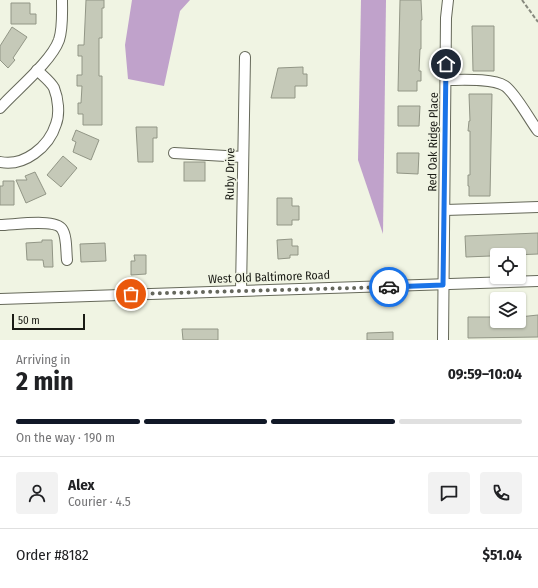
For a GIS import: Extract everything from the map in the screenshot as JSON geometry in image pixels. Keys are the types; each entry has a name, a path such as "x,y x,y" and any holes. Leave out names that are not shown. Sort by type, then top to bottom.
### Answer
{"street":[{"path":"0,107 37,70 53,51 59,40 62,0"},
{"name":"Red Oak Ridge Place","path":"443,340 447,80 446,18 448,0"},
{"name":"Ruby Drive","path":"241,292 245,57"},
{"path":"0,162 13,163 23,161 36,152 48,140 57,123 58,112 54,87 37,70"},
{"path":"447,80 488,81 503,85 510,91 538,131"},
{"path":"174,153 243,157"},
{"path":"445,210 538,207"},
{"path":"0,225 56,224 62,228 65,236 67,260"},
{"name":"West Old Baltimore Road","path":"0,299 538,281"}],"path":[{"path":"522,0 538,22"}],"shaded area":[{"path":"132,0 190,0 180,11 164,86 128,79 125,45"},
{"path":"361,0 386,0 383,234 358,160"}],"building":[{"path":"86,0 104,0 104,8 102,8 102,38 99,38 99,76 102,76 102,125 83,125 83,114 78,114 78,103 81,103 82,86 77,86 77,75 82,75 82,56 78,56 78,45 84,45"},
{"path":"400,0 421,0 422,20 419,71 421,71 421,81 417,81 417,91 398,91"},
{"path":"11,3 30,3 30,14 36,14 36,24 11,24"},
{"path":"472,26 494,26 494,71 473,71"},
{"path":"12,27 27,37 13,58 15,60 8,68 0,60 0,46"},
{"path":"303,67 303,74 307,74 307,86 295,86 295,98 271,98 278,68"},
{"path":"469,94 492,94 490,196 469,196"},
{"path":"398,106 420,106 419,126 398,126"},
{"path":"136,127 157,127 157,138 153,138 153,162 138,162"},
{"path":"76,130 99,140 91,160 73,152 76,142 72,140"},
{"path":"397,153 419,153 418,174 397,173"},
{"path":"63,156 77,168 61,187 47,175"},
{"path":"184,162 205,162 205,181 184,181"},
{"path":"35,172 46,194 26,203 16,180 27,180 25,176"},
{"path":"3,181 14,181 14,205 0,205 0,186 3,186"},
{"path":"277,198 292,198 292,206 299,206 299,220 292,220 292,225 277,225"},
{"path":"538,233 538,254 526,254 526,248 490,248 490,256 466,257 465,236"},
{"path":"292,239 292,246 298,246 298,255 290,255 290,258 278,259 277,240"},
{"path":"42,240 52,240 53,267 44,267 43,260 27,260 26,243 42,242"},
{"path":"105,243 106,261 81,262 80,244"},
{"path":"134,255 146,255 146,274 131,275 131,261 135,261"},
{"path":"538,315 538,337 468,338 468,317 490,317 490,328 526,328 526,316"},
{"path":"182,329 218,329 218,340 183,340"},
{"path":"393,332 393,340 367,340 367,333"}],"way so far":[{"path":"131,294 389,287"}],"route":[{"path":"389,287 443,285 446,64"}]}
